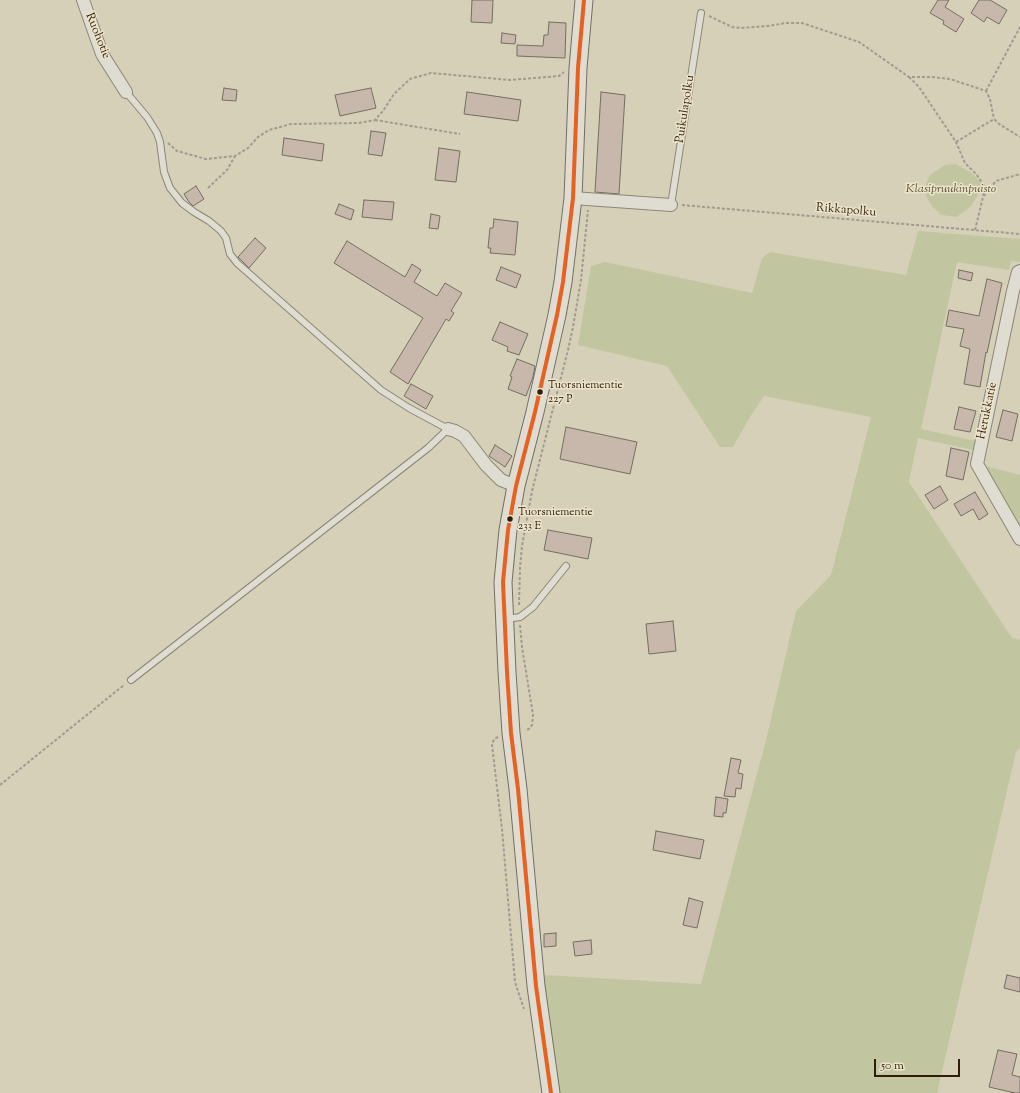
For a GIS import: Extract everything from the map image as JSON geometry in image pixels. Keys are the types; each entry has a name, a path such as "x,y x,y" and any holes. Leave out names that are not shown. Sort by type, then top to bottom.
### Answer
{"main road":[{"path":"551,1093 536,986 518,789 511,733 507,672 512,618 504,582 508,530 516,486 535,412 557,315 581,198 578,62 584,0"}],"street":[{"name":"Ruohotie","path":"83,0 102,54 126,92"},
{"path":"581,198 671,204"},
{"name":"Herukkatie","path":"1019,272 1013,291 977,464 1020,539"},
{"path":"448,428 464,436 486,465 501,480 516,486"}],"lane":[{"name":"Puikulapolku","path":"671,204 701,13"},
{"path":"126,92 147,117 157,132 160,142 164,172 170,188 182,203 194,212 209,220 221,231 226,238 230,254 237,263 381,390 409,408 448,428 428,448 131,680"},
{"path":"512,618 533,606 566,566"}],"path":[{"path":"701,13 732,27 741,28 786,23 802,23 859,42 910,77 919,87 956,142 964,163 976,174 984,185 975,230"},
{"path":"986,92 1020,27"},
{"path":"375,120 394,94 410,79 431,73 510,80 558,76 578,62"},
{"path":"910,77 950,79 986,92 990,99 994,119 999,124 1020,137"},
{"path":"956,142 994,119"},
{"path":"157,132 177,151 206,159 235,156 248,148 269,130 291,124 359,123 375,120 460,134"},
{"path":"208,188 227,170 235,156"},
{"path":"982,197 996,181 1020,174"},
{"path":"524,1011 515,982 502,829 492,745 494,739 500,735 529,729 532,725 533,715 522,647 512,618 522,546 532,491 568,350 581,280 581,198"},
{"name":"Rikkapolku","path":"671,204 1020,234"},
{"path":"0,785 131,680"}],"green space":[{"name":"Klasipruukinpuisto","path":"956,164 970,172 984,185 971,206 957,217 941,215 932,206 924,189 930,175 945,165"},
{"path":"918,231 1020,239 1020,262 1011,261 1009,270 957,262 921,429 976,441 973,450 918,438 909,482 1012,638 1020,640 1020,748 1016,752 937,1093 558,1093 552,1055 544,975 701,984 766,740 796,611 831,575 871,417 764,396 733,447 720,447 667,366 578,345 591,266 605,262 752,293 762,258 770,252 906,275"},
{"path":"977,464 1020,475 1020,539"}],"building":[{"path":"472,0 493,0 492,23 471,22"},
{"path":"938,0 949,0 945,7 964,19 956,32 943,24 944,21 930,13"},
{"path":"979,0 990,0 1007,10 999,24 987,17 984,22 971,13"},
{"path":"549,22 566,23 565,58 517,56 517,45 543,46 544,35 548,35"},
{"path":"502,33 516,35 515,44 501,43"},
{"path":"224,88 237,90 236,101 222,100"},
{"path":"371,88 376,108 340,116 335,95"},
{"path":"467,92 521,100 518,121 464,114"},
{"path":"601,92 625,95 619,194 595,192"},
{"path":"371,131 386,133 382,156 368,154"},
{"path":"284,138 324,144 322,161 282,155"},
{"path":"439,148 460,151 456,182 435,180"},
{"path":"196,186 204,199 193,206 184,194"},
{"path":"364,200 394,202 392,220 362,217"},
{"path":"339,204 354,210 351,220 335,214"},
{"path":"431,214 440,216 438,229 429,228"},
{"path":"494,219 518,222 515,255 490,253 491,248 488,248 490,228 493,228"},
{"path":"255,238 266,248 249,268 238,257"},
{"path":"347,241 405,277 412,264 421,270 414,282 437,296 445,283 462,293 451,311 454,313 449,321 446,319 408,384 390,372 423,318 334,263"},
{"path":"501,267 521,275 516,288 496,280"},
{"path":"959,270 973,273 971,281 958,278"},
{"path":"987,279 1002,283 987,353 986,352 980,387 964,384 970,349 960,346 964,329 946,326 949,310 979,316"},
{"path":"500,322 528,334 519,355 507,351 508,347 492,340"},
{"path":"517,359 535,366 533,377 526,396 508,389 512,377 510,376"},
{"path":"411,384 433,396 426,409 404,396"},
{"path":"959,407 976,411 970,432 954,429"},
{"path":"1003,410 1018,414 1012,441 996,437"},
{"path":"566,427 637,442 630,474 560,459"},
{"path":"495,445 512,456 505,467 489,456"},
{"path":"951,448 969,452 963,480 946,476"},
{"path":"940,486 948,500 934,509 925,495"},
{"path":"975,492 988,514 979,520 973,509 961,516 954,504"},
{"path":"548,530 592,538 588,559 544,550"},
{"path":"673,621 676,651 649,654 646,624"},
{"path":"731,758 741,760 738,773 743,774 741,789 736,788 735,797 724,796"},
{"path":"716,797 728,799 726,813 723,813 723,817 714,816"},
{"path":"656,831 704,840 700,859 653,850"},
{"path":"689,898 703,902 697,928 683,925"},
{"path":"556,933 556,946 544,947 544,934"},
{"path":"591,940 592,954 575,956 573,942"},
{"path":"1007,975 1020,978 1020,992 1004,988"},
{"path":"998,1050 1017,1054 1012,1075 1020,1077 1020,1093 989,1087"}],"transit line":[{"path":"551,1093 536,986 518,789 511,733 503,582 508,530 516,486 535,412 563,282 573,198 578,68 584,0"}],"place":[{"name":"Tuorsniementie 227 P","path":"540,392"},
{"name":"Tuorsniementie 233 E","path":"510,519"}]}
